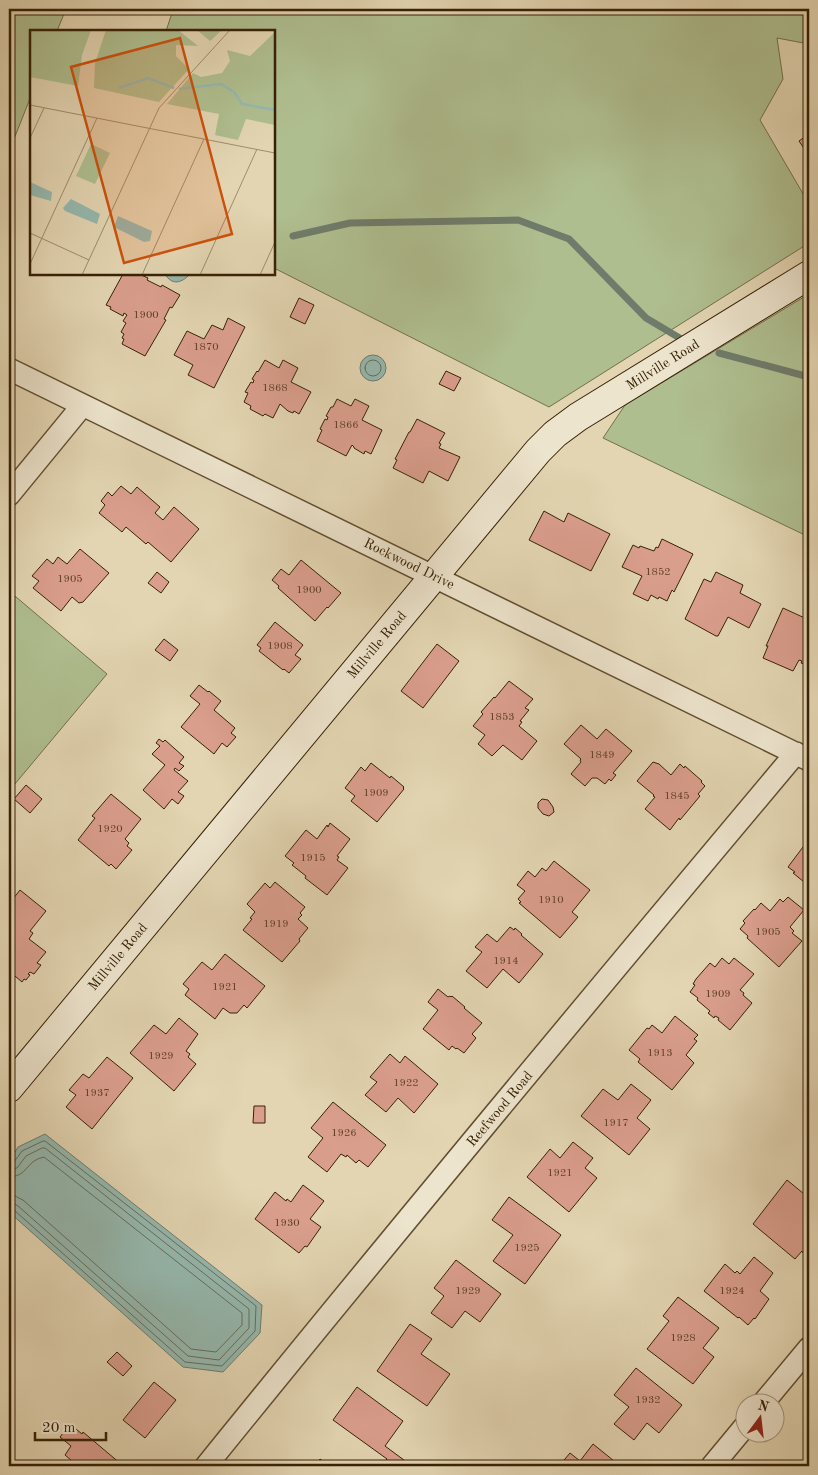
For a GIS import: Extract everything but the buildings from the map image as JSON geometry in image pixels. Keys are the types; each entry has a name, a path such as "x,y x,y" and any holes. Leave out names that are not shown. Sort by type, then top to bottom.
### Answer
{"street":[{"name":"Millville Road","path":"9,1088 538,451 555,434 578,417 809,275"},
{"name":"Rockwood Drive","path":"9,369 803,756"},
{"path":"9,495 82,406"},
{"name":"Reefwood Road","path":"206,1466 650,927 803,756"},
{"path":"772,1392 809,1348"},
{"path":"712,1466 736,1437"}],"green space":[{"path":"9,9 66,9 57,30 30,30 30,99 12,144 9,143"},
{"path":"176,9 809,9 809,44 777,38 783,79 760,120 809,204 809,243 549,407 275,269 275,30 166,30 171,16"},
{"path":"809,294 809,537 603,438 625,405"},
{"path":"9,591 107,674 9,791"}],"water":[{"path":"166,275 189,275 177,282"},
{"path":"373,355 382,359 386,368 382,377 373,381 364,377 360,368 364,359"},
{"path":"45,1134 262,1305 260,1333 223,1372 183,1367 9,1212 9,1162 18,1147"}],"waterway":[{"path":"293,236 350,223 518,220 569,239 646,318 688,343"},
{"path":"719,353 809,377"}]}
